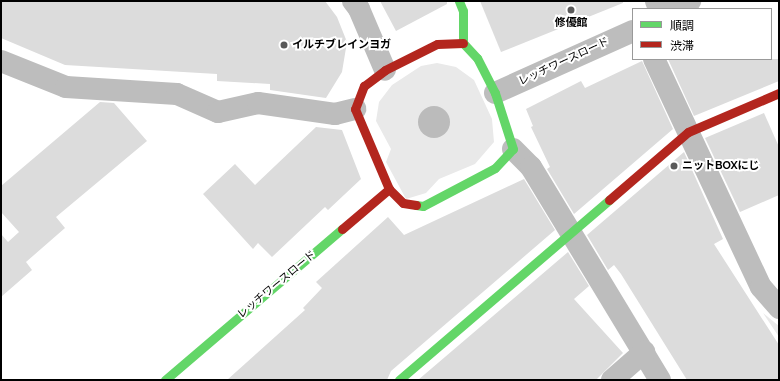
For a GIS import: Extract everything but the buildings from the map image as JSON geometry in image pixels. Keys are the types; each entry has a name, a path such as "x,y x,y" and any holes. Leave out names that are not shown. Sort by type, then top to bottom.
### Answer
{"street":[{"path":"353,1 359,9 385,70"},
{"path":"459,1 463,11 463,43 478,58 495,93 513,149 531,167 660,380"},
{"path":"674,8 690,1"},
{"name":"レッチワースロード","path":"495,93 632,31"},
{"path":"463,43 437,44 385,70 364,86 356,109 389,190 403,203 423,206 495,168 513,149"},
{"path":"654,60 761,287 779,308"},
{"path":"1,61 66,87 177,94 218,112 258,102 335,114 356,109"},
{"path":"399,380 688,132 779,93"},
{"name":"レッチワースロード","path":"165,380 389,190"},
{"path":"612,380 644,352"}],"shaded area":[{"path":"437,63 456,67 474,80 492,119 494,142 475,164 439,179 426,193 406,199 386,162 391,149 376,121 379,102 392,85 421,66"},
{"path":"431,106 437,106 446,110 450,122 446,134 437,138 431,138 422,134 418,125 418,119 422,110"},
{"path":"763,313 779,326 779,337"}],"traffic: fast":[{"path":"416,205 423,206 495,168 513,149 495,93 477,58 463,43 463,11 459,1"},
{"path":"399,380 609,200"},
{"path":"165,380 342,229"}],"traffic: jam":[{"path":"416,205 403,203 389,189 355,109 364,86 385,70 437,44 463,43"},
{"path":"609,200 688,132 779,93"},
{"path":"342,229 389,189"}],"place":[{"name":"修優館","path":"571,10"},
{"name":"イルチブレインヨガ","path":"284,45"},
{"name":"ニットBOXにじ","path":"674,166"}]}
